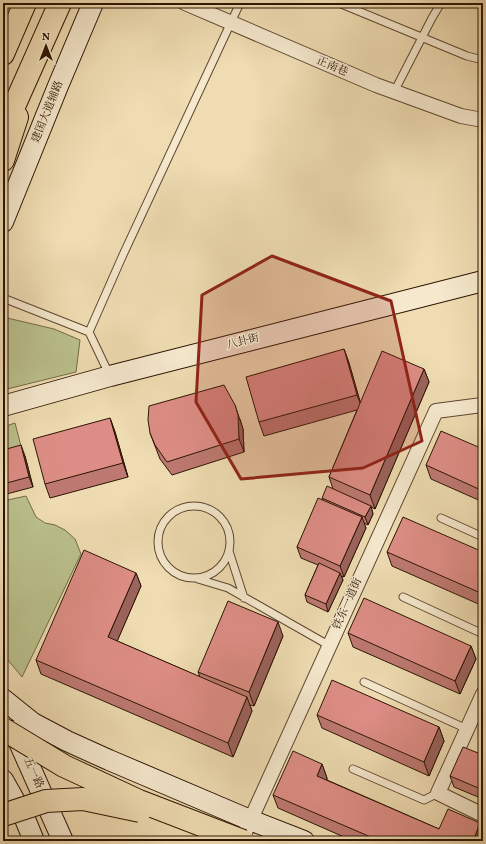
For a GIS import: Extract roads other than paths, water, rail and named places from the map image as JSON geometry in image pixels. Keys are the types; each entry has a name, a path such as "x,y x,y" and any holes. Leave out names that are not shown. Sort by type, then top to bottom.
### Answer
{"highway":[{"path":"3,54 25,3"},
{"path":"3,131 60,3"},
{"path":"3,160 35,60"},
{"path":"3,729 64,766 138,801 242,841"},
{"path":"3,815 46,801 83,799 200,824"}],"main road":[{"name":"建国大道辅路","path":"3,222 93,3"},
{"name":"八卦街","path":"3,406 110,376 483,281"},
{"path":"3,699 33,723 67,741 250,820 304,841"},
{"name":"五一路","path":"3,705 63,841"},
{"path":"3,780 25,819 34,841"}],"street":[{"name":"正南巷","path":"184,3 376,85 461,116 483,120"},
{"name":"铁东一道街","path":"242,841 250,820 436,411 483,406"},
{"path":"483,694 438,793 483,815"}],"lane":[{"path":"89,332 122,257 240,3"},
{"path":"339,3 466,56 483,60"},
{"path":"394,92 441,3"},
{"path":"3,298 89,332 110,376"},
{"path":"196,578 207,576 217,570 225,562 229,551 230,540 227,528 220,518 211,510 199,507 187,507 175,512 166,520 160,530 158,542 160,554 165,564 174,572 184,577 196,578 228,588 330,645"},
{"path":"441,518 483,537"},
{"path":"229,551 244,598"},
{"path":"403,597 483,634"},
{"path":"364,682 467,730"},
{"path":"353,769 424,800 438,793"}]}
